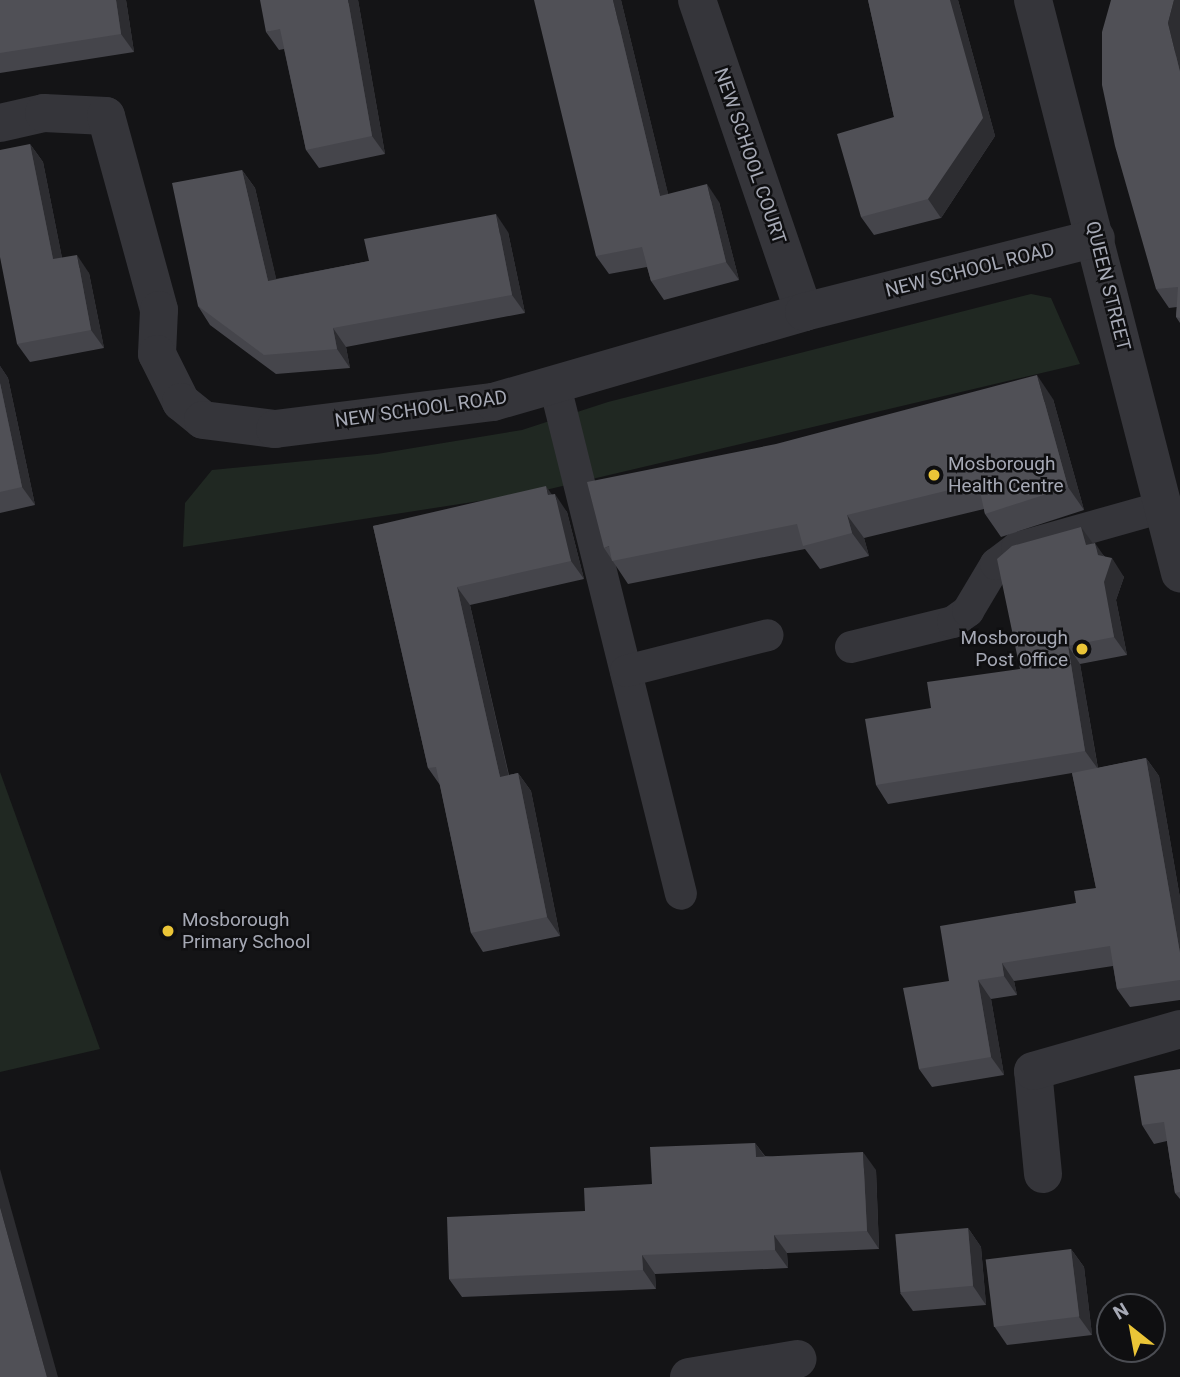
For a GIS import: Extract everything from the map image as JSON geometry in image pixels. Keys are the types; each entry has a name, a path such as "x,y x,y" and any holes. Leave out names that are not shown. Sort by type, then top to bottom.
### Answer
{"street":[{"name":"NEW SCHOOL COURT","path":"697,0 804,312"},
{"name":"QUEEN STREET","path":"1033,0 1180,573"},
{"name":"NEW SCHOOL ROAD","path":"0,123 44,113 106,116 159,310 157,354 181,402 203,420 275,429 493,402 804,312 1096,238"},
{"path":"1043,1174 1034,1071 1180,1029"},
{"path":"689,1377 798,1359"}],"lane":[{"path":"555,386 681,894"},
{"path":"851,647 953,622 968,611 996,564 1017,548 1163,507"},
{"path":"626,671 768,635"}],"shaded area":[{"path":"1031,294 1051,298 1080,364 537,492 183,547 185,503 212,470 377,454 522,430 608,402"},
{"path":"0,772 100,1049 0,1072"}],"building":[{"path":"0,0 116,0 121,34 0,53"},
{"path":"260,0 348,0 372,136 306,150 280,29 266,32"},
{"path":"534,0 613,0 660,196 707,184 726,262 651,281 642,247 596,256"},
{"path":"868,0 950,0 983,118 928,199 861,217 837,134 894,117"},
{"path":"1111,0 1174,0 1168,23 1180,72 1180,318 1176,317 1178,287 1156,289 1115,146 1102,85 1102,32"},
{"path":"30,144 53,259 77,255 91,330 17,344 0,257 0,150"},
{"path":"242,170 268,281 369,261 364,239 496,214 512,295 333,328 337,349 264,355 198,306 172,183"},
{"path":"1037,375 1068,487 985,514 978,483 847,515 852,533 803,546 797,524 612,561 609,546 604,548 587,482 776,444"},
{"path":"0,383 22,487 0,492"},
{"path":"546,486 548,495 555,494 571,561 457,587 500,777 518,773 547,917 471,933 436,767 428,768 373,526"},
{"path":"1081,527 1086,545 1095,543 1098,555 1112,558 1104,582 1114,637 1068,646 1085,751 876,785 865,719 931,708 927,682 1020,669 997,559 1012,546"},
{"path":"1146,758 1180,953 1180,980 1117,989 1110,946 1002,963 1004,976 978,980 991,1057 919,1069 903,988 949,981 940,926 1076,903 1074,891 1096,888 1072,773"},
{"path":"1180,1069 1180,1192 1175,1193 1164,1122 1142,1125 1134,1076"},
{"path":"755,1143 756,1157 863,1152 867,1231 774,1235 775,1250 642,1255 643,1270 449,1279 447,1217 585,1211 584,1188 652,1184 650,1147"},
{"path":"0,1207 47,1377 0,1377"},
{"path":"968,1228 973,1286 900,1292 895,1234"},
{"path":"1071,1249 1079,1316 994,1327 986,1259"}],"place":[{"name":"Mosborough Health Centre","path":"934,475"},
{"name":"Mosborough Post Office","path":"1082,649"},
{"name":"Mosborough Primary School","path":"168,931"}]}
